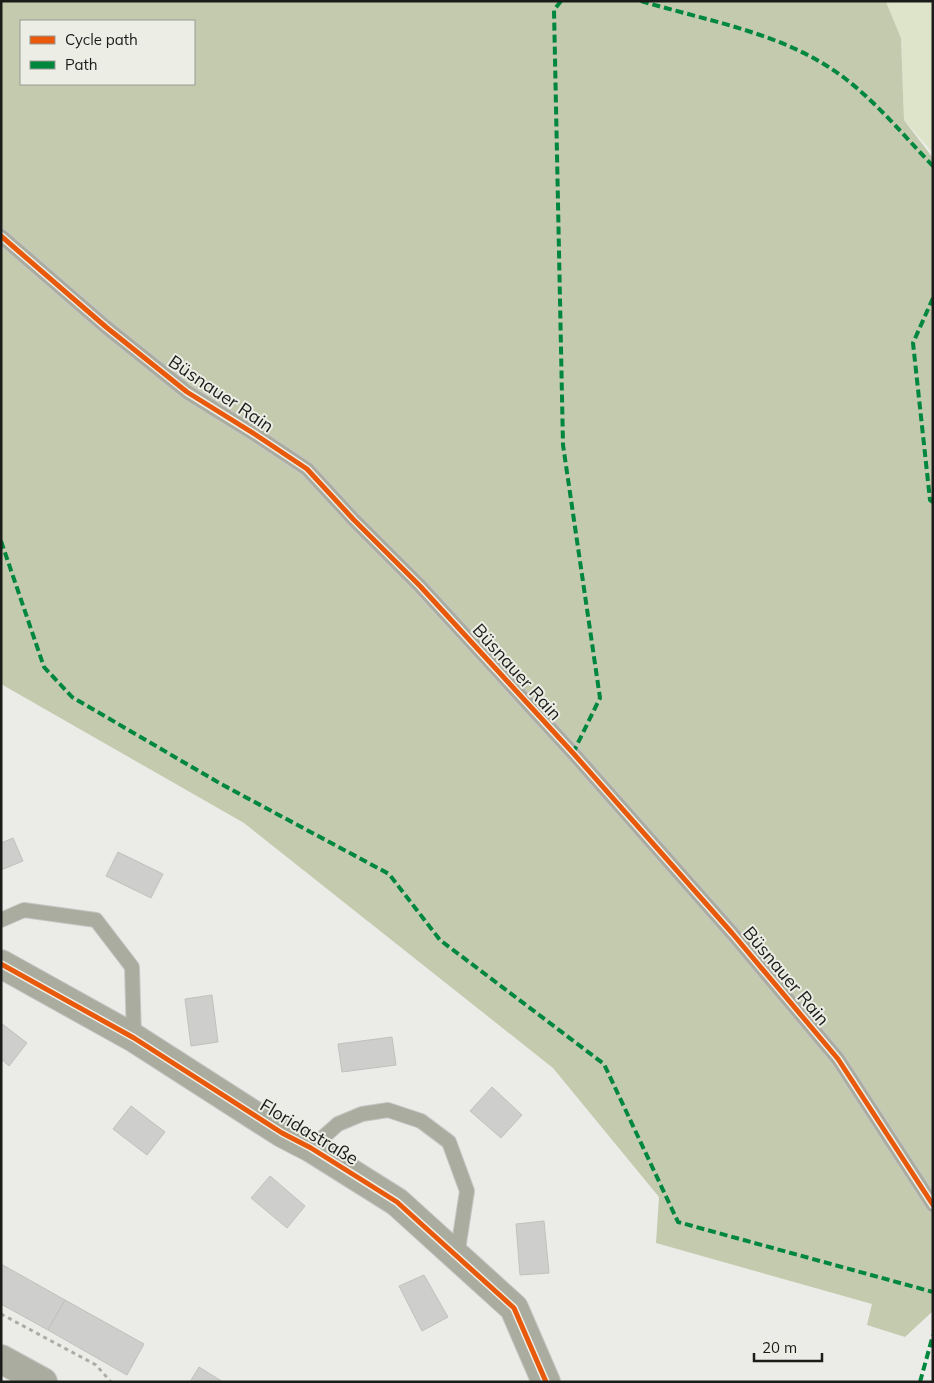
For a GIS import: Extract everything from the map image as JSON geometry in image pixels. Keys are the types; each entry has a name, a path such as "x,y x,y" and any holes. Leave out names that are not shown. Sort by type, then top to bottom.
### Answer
{"street":[{"name":"Floridastraße","path":"1,964 134,1038 282,1134 311,1148 397,1202 514,1308 546,1382"},
{"path":"1,1359 43,1382"}],"lane":[{"name":"Büsnauer Rain","path":"1,236 106,327 187,392 307,469 354,520 420,586 593,776 738,940 838,1060 933,1205"},
{"path":"1,920 24,910 96,920 132,967 134,1038"},
{"name":"Floridastraße","path":"311,1148 338,1124 362,1114 388,1110 421,1121 449,1142 467,1191 458,1256"}],"path":[{"path":"1,1314 96,1366 111,1382"}],"green space":[{"path":"1,1 886,2 901,38 904,120 933,158 933,1311 905,1337 867,1325 872,1304 656,1243 659,1197 553,1068 244,823 1,684"},
{"path":"885,1 933,1 933,153 904,120 901,38"}],"building":[{"path":"13,838 23,861 1,870 1,843"},
{"path":"118,852 163,874 151,898 106,876"},
{"path":"212,995 218,1042 191,1046 185,999"},
{"path":"1,1023 27,1043 9,1066 1,1059"},
{"path":"392,1037 396,1065 342,1072 338,1044"},
{"path":"492,1087 522,1115 501,1138 470,1111"},
{"path":"131,1106 165,1132 147,1155 113,1129"},
{"path":"270,1176 305,1206 287,1228 251,1198"},
{"path":"544,1221 549,1273 520,1275 516,1224"},
{"path":"1,1264 65,1300 48,1330 1,1304"},
{"path":"424,1275 448,1317 422,1331 399,1286"},
{"path":"65,1300 144,1344 127,1375 48,1330"},
{"path":"199,1367 223,1382 190,1382"}],"marked path":[{"path":"561,1 554,10 563,445 600,698 573,753"},
{"path":"641,1 749,31 775,40 824,64 847,80 870,100 933,166"},
{"path":"933,298 913,343 930,500 933,502"},
{"path":"1,541 44,667 72,697 221,784 389,874 440,940 604,1064 678,1222 933,1292"},
{"path":"920,1382 933,1335"}],"cycle path":[{"path":"1,236 106,327 187,392 307,469 354,520 420,586 573,753 732,933 838,1059 933,1205"},
{"path":"1,964 134,1038 282,1133 311,1148 397,1202 514,1308 546,1382"}]}
